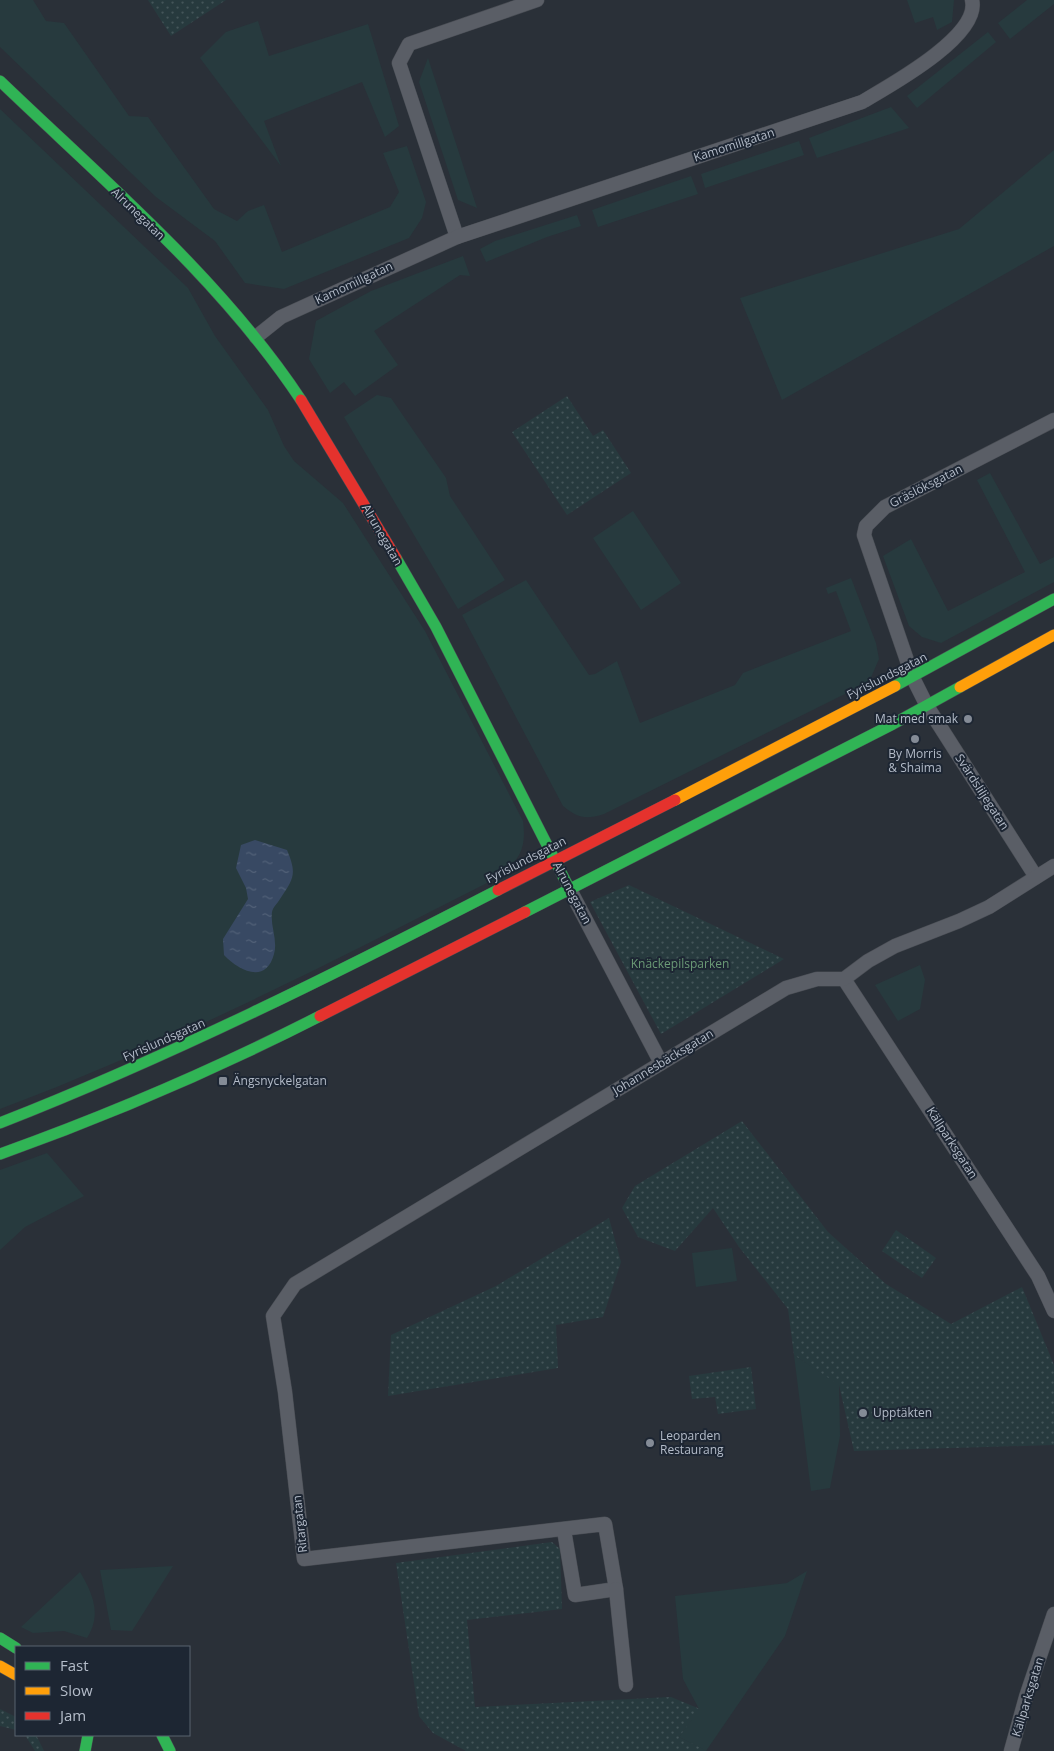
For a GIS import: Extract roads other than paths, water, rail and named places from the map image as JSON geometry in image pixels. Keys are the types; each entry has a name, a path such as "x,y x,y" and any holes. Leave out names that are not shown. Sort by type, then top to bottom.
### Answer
{"main road":[{"name":"Alrunegatan","path":"0,81 185,259 256,337 280,368 319,427 436,626 569,888"},
{"name":"Fyrislundsgatan","path":"0,1123 66,1098 226,1028 913,678 1054,599"},
{"path":"0,1154 75,1127 253,1050 927,706 1054,634"},
{"path":"0,1638 15,1647"},
{"path":"0,1666 15,1674"},
{"path":"162,1736 164,1751"},
{"path":"162,1736 170,1751"}],"street":[{"path":"457,237 399,63 409,44 537,0"},
{"name":"Kamomillgatan","path":"256,337 281,317 457,237 862,102 914,71 960,34 974,6 972,0"},
{"name":"Gräslöksgatan","path":"927,706 913,678 867,548 864,536 866,526 885,507 1054,420"},
{"name":"Svärdsliljegatan","path":"927,706 1036,877"},
{"path":"844,979 868,961 895,946 966,918 1054,866"},
{"name":"Alrunegatan","path":"569,888 661,1063"},
{"name":"Johannesbäcksgatan","path":"287,1294 295,1284 786,988 817,979 844,979"},
{"name":"Källparksgatan","path":"844,979 1038,1276 1054,1311"},
{"name":"Ritargatan","path":"287,1294 273,1316 286,1402 304,1559 606,1524 616,1588 626,1685"},
{"path":"564,1530 574,1595 616,1588"},
{"name":"Källparksgatan","path":"1012,1751 1026,1697 1054,1614"}],"water":[{"path":"255,840 287,850 293,871 291,881 272,912 275,949 270,964 258,972 251,972 237,966 224,955 223,939 248,899 246,888 236,868 241,845"}],"place":[{"name":"Mat med smak","path":"968,719"},
{"name":"By Morris & Shaima","path":"915,739"},
{"name":"Ängsnyckelgatan","path":"223,1081"},
{"name":"Upptäkten","path":"863,1413"},
{"name":"Leoparden Restaurang","path":"650,1443"}],"park label":[{"name":"Knäckepilsparken","path":"680,964"}]}
